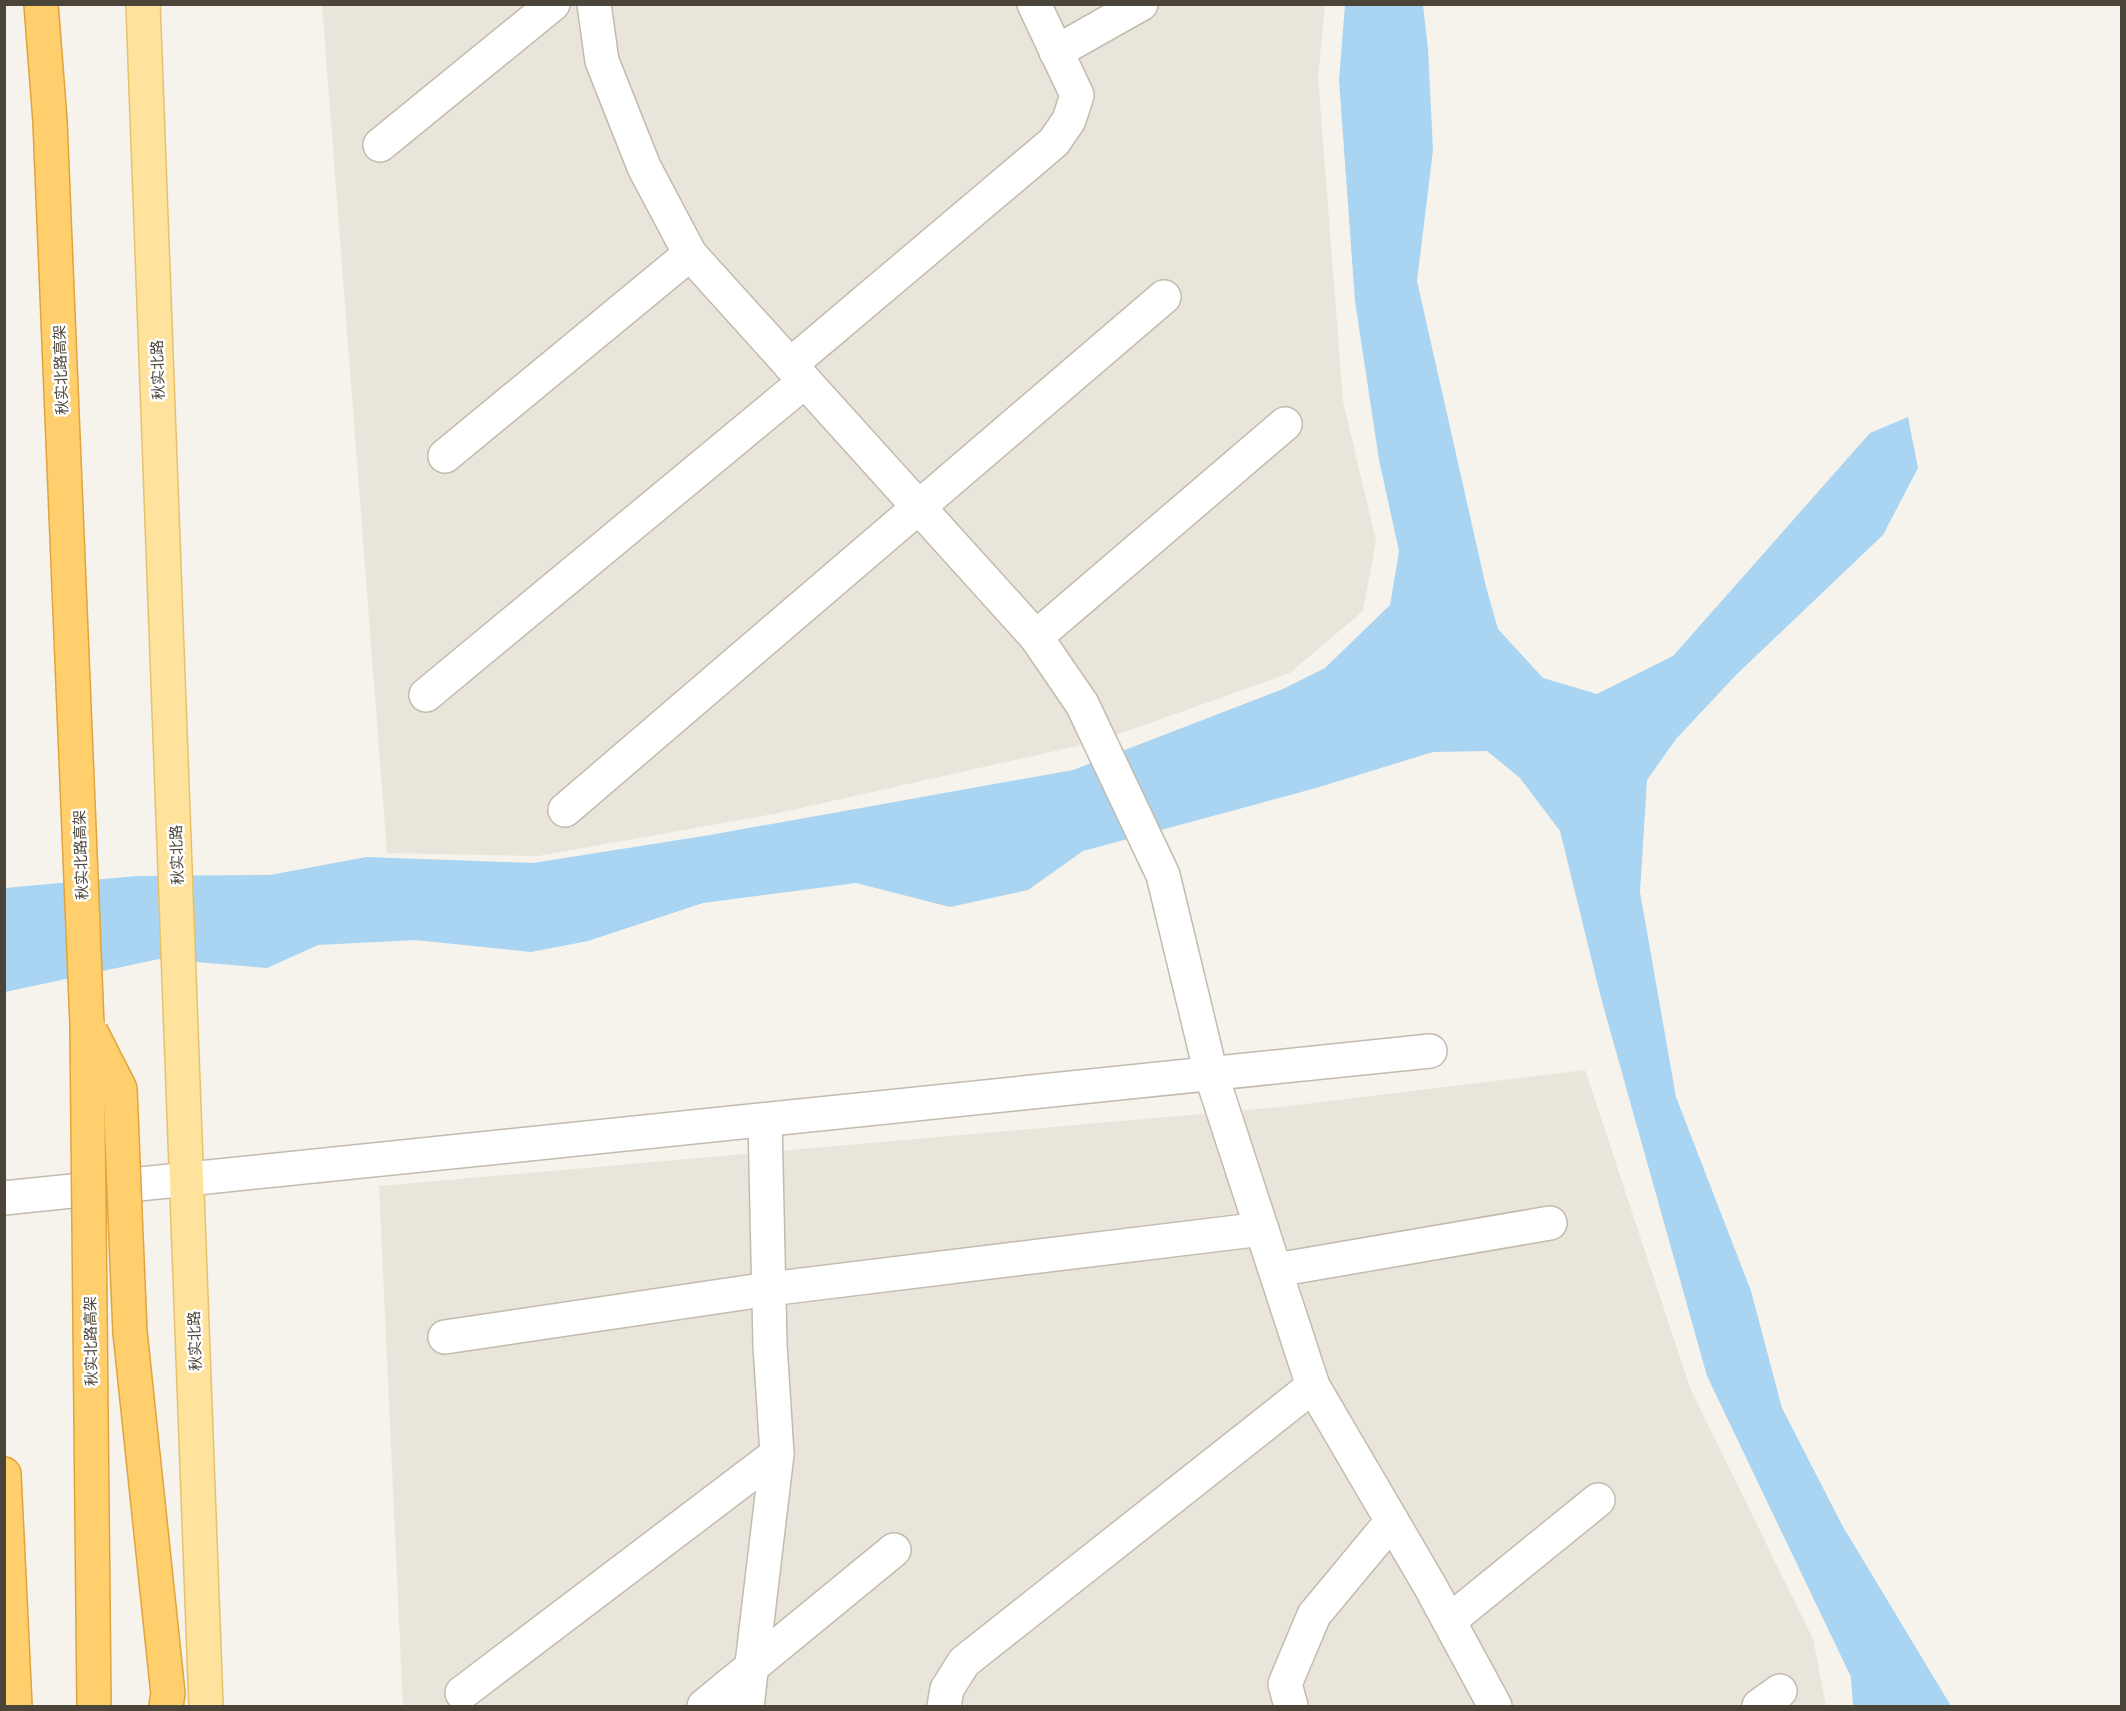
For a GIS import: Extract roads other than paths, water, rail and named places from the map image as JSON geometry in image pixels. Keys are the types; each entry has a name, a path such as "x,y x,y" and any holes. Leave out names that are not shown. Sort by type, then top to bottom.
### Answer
{"highway":[{"name":"秋实北路高架","path":"42,4 51,133 87,1024 94,1707"},
{"path":"87,1024 120,1089 130,1332 168,1702"},
{"path":"4,1474 15,1707"}],"main road":[{"name":"秋实北路","path":"143,4 206,1707"}],"street":[{"path":"380,145 553,4"},
{"path":"594,4 602,61 644,167 690,254 917,508 1036,637 1082,704 1163,875 1211,1074 1313,1386 1449,1621 1495,1707"},
{"path":"426,695 797,374 1054,142 1069,120 1077,95 1034,4"},
{"path":"1056,52 1141,4"},
{"path":"445,456 690,254"},
{"path":"565,810 1164,297"},
{"path":"1036,637 1286,424"},
{"path":"4,1198 188,1181 1430,1051"},
{"path":"747,1707 777,1454 769,1289 765,1120"},
{"path":"1276,1270 1550,1223"},
{"path":"445,1337 769,1289 1262,1229"},
{"path":"944,1707 947,1689 964,1662 1313,1386"},
{"path":"462,1694 777,1454"},
{"path":"1449,1621 1599,1500"},
{"path":"1291,1707 1285,1684 1314,1615 1392,1521"},
{"path":"704,1707 894,1550"}],"water":[{"path":"1345,5 1423,5 1428,49 1433,150 1417,281 1486,587 1498,629 1543,678 1597,694 1673,656 1870,433 1908,417 1918,468 1883,535 1736,675 1676,739 1647,780 1640,892 1676,1097 1751,1291 1782,1408 1842,1525 1951,1706 1853,1706 1851,1677 1707,1376 1601,998 1560,831 1520,778 1487,751 1433,752 1316,788 1083,851 1028,890 950,907 856,883 703,903 588,941 531,952 415,940 318,945 267,968 159,959 5,992 5,888 137,876 270,875 366,857 533,863 710,835 1073,770 1283,689 1325,668 1390,605 1399,551 1379,460 1355,301 1339,80"}]}
